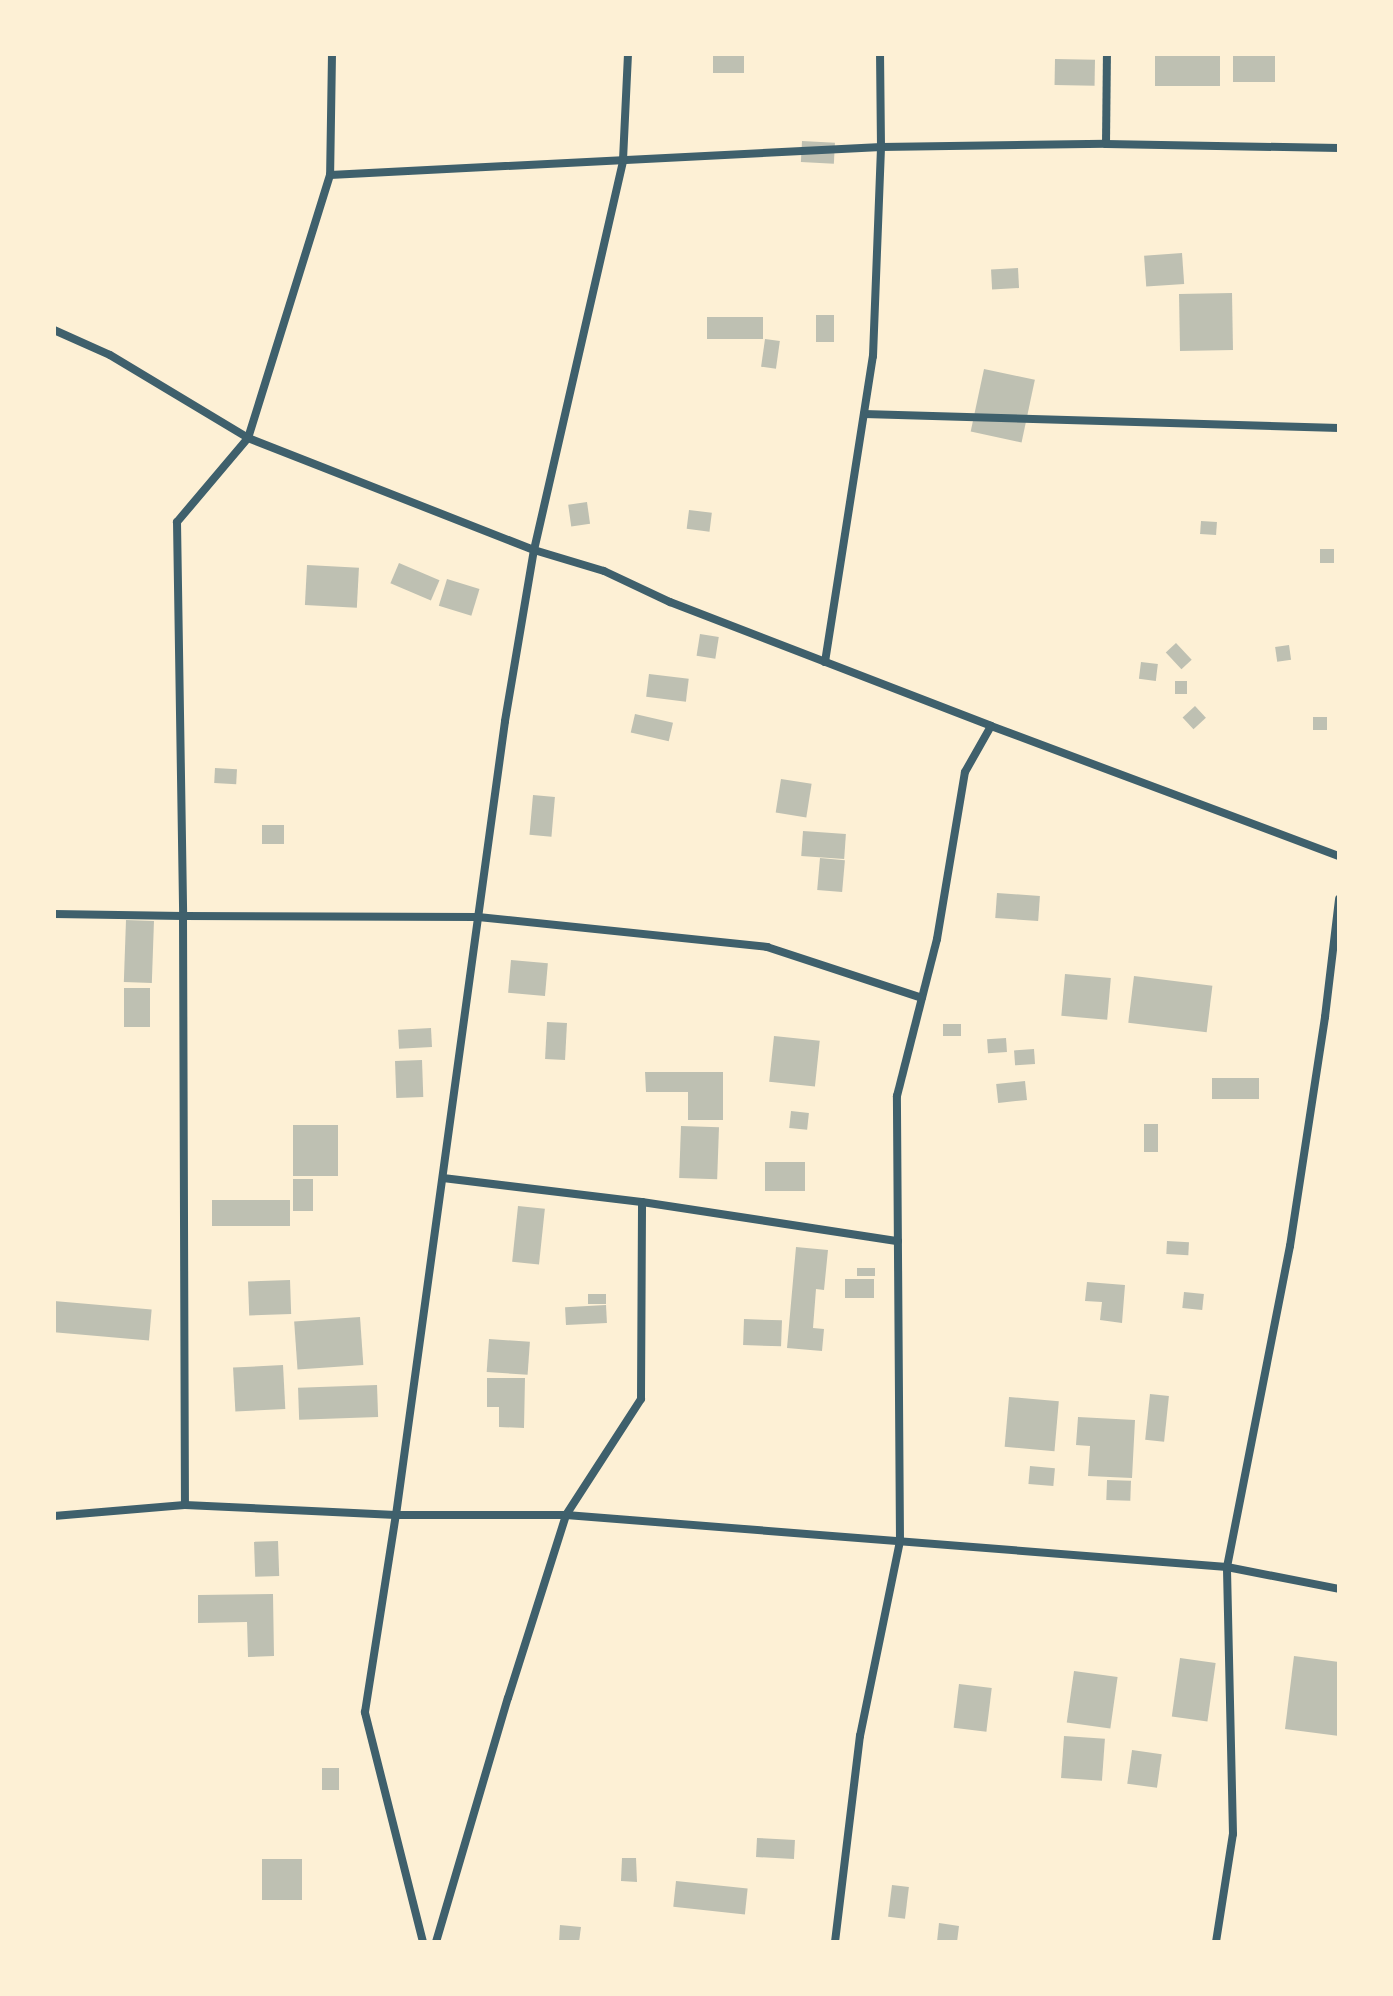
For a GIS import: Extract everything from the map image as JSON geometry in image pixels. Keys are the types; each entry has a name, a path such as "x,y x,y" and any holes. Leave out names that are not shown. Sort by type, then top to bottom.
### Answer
{"street":[{"path":"185,1505 183,916 177,522 248,438 330,175 332,54"},
{"path":"423,1942 365,1712 396,1515 505,721 534,550 623,160 628,54"},
{"path":"825,662 873,356 881,147 880,54"},
{"path":"1106,144 1107,54"},
{"path":"330,175 881,147 1106,144 1339,148"},
{"path":"54,330 110,355 248,438 534,550 604,571 670,602 1339,856"},
{"path":"864,414 1339,428"},
{"path":"835,1942 860,1736 900,1541 897,1096 937,939 965,772 991,726"},
{"path":"1216,1942 1233,1834 1227,1567 1290,1246 1325,1017 1339,899"},
{"path":"54,914 478,917 767,947 922,998"},
{"path":"443,1178 642,1202 898,1241"},
{"path":"436,1942 566,1515 641,1399 642,1202"},
{"path":"54,1516 185,1505 396,1515 566,1515 1227,1567 1339,1589"}],"building":[{"path":"713,54 744,54 744,73 713,73"},
{"path":"1155,54 1220,54 1220,86 1155,86"},
{"path":"1233,54 1275,54 1275,82 1233,82"},
{"path":"1055,59 1095,60 1095,86 1055,85"},
{"path":"802,141 835,143 834,164 801,162"},
{"path":"1182,253 1184,284 1146,287 1144,256"},
{"path":"1018,268 1019,288 992,289 991,269"},
{"path":"1232,293 1233,350 1180,351 1179,294"},
{"path":"816,315 834,315 834,342 816,342"},
{"path":"707,317 763,317 763,339 707,339"},
{"path":"765,339 780,341 776,369 761,367"},
{"path":"984,369 1035,380 1022,442 971,432"},
{"path":"587,502 590,524 571,526 568,505"},
{"path":"689,510 712,513 710,532 687,529"},
{"path":"1201,521 1217,522 1216,535 1200,534"},
{"path":"1320,549 1334,549 1334,563 1320,563"},
{"path":"399,563 440,580 431,600 390,583"},
{"path":"307,565 359,568 357,608 305,605"},
{"path":"447,579 480,589 471,616 439,606"},
{"path":"700,634 719,637 715,659 697,656"},
{"path":"1176,643 1192,660 1181,669 1166,653"},
{"path":"1289,645 1291,660 1277,662 1275,647"},
{"path":"1141,662 1158,664 1156,681 1139,679"},
{"path":"649,674 689,679 686,702 646,697"},
{"path":"1175,681 1187,681 1187,694 1175,694"},
{"path":"1195,706 1206,718 1193,729 1183,718"},
{"path":"635,714 673,723 669,741 631,733"},
{"path":"1313,717 1327,717 1327,730 1313,730"},
{"path":"215,768 237,769 236,784 214,783"},
{"path":"781,779 812,784 806,817 776,813"},
{"path":"533,795 555,797 551,837 530,835"},
{"path":"262,825 284,825 284,844 262,844"},
{"path":"803,831 846,834 844,859 801,856"},
{"path":"820,858 845,860 842,892 817,890"},
{"path":"997,893 1040,896 1038,921 995,918"},
{"path":"126,920 154,921 152,983 124,982"},
{"path":"511,960 548,963 545,996 508,993"},
{"path":"1065,974 1111,978 1107,1020 1061,1016"},
{"path":"1134,976 1212,986 1207,1032 1128,1023"},
{"path":"124,988 150,988 150,1027 124,1027"},
{"path":"547,1022 567,1023 565,1060 545,1059"},
{"path":"943,1024 961,1024 961,1036 943,1036"},
{"path":"431,1028 432,1047 399,1049 398,1030"},
{"path":"774,1036 820,1041 815,1087 769,1082"},
{"path":"1006,1038 1007,1052 988,1053 987,1039"},
{"path":"1034,1049 1035,1064 1015,1065 1014,1050"},
{"path":"422,1060 423,1097 396,1098 395,1061"},
{"path":"645,1072 723,1072 723,1120 688,1120 688,1092 646,1092"},
{"path":"1212,1078 1259,1078 1259,1099 1212,1099"},
{"path":"1025,1081 1027,1100 998,1103 996,1084"},
{"path":"791,1111 809,1113 807,1130 789,1128"},
{"path":"1144,1124 1158,1124 1158,1152 1144,1152"},
{"path":"293,1125 338,1125 338,1176 293,1176"},
{"path":"681,1126 719,1127 717,1179 679,1178"},
{"path":"765,1162 805,1162 805,1191 765,1191"},
{"path":"293,1179 313,1179 313,1211 293,1211"},
{"path":"212,1200 290,1200 290,1226 212,1226"},
{"path":"518,1206 545,1209 539,1265 512,1262"},
{"path":"1167,1241 1189,1242 1188,1255 1166,1254"},
{"path":"796,1247 828,1250 824,1290 816,1289 813,1328 824,1329 822,1351 787,1348"},
{"path":"857,1268 875,1268 875,1276 857,1276"},
{"path":"845,1279 874,1279 874,1298 845,1298"},
{"path":"290,1280 291,1314 249,1315 248,1281"},
{"path":"1087,1282 1125,1285 1122,1323 1100,1320 1102,1302 1085,1301"},
{"path":"1184,1292 1204,1294 1202,1310 1182,1308"},
{"path":"588,1294 606,1294 606,1304 588,1304"},
{"path":"54,1301 152,1310 149,1340 54,1332"},
{"path":"606,1305 607,1323 566,1325 565,1307"},
{"path":"360,1317 363,1365 298,1369 294,1322"},
{"path":"744,1319 782,1320 781,1346 743,1345"},
{"path":"489,1339 530,1342 528,1375 487,1372"},
{"path":"283,1365 285,1409 235,1412 233,1368"},
{"path":"487,1378 525,1378 524,1428 499,1427 499,1407 487,1407"},
{"path":"377,1385 378,1417 299,1420 298,1388"},
{"path":"1150,1394 1169,1396 1164,1442 1145,1440"},
{"path":"1009,1397 1059,1401 1054,1451 1005,1447"},
{"path":"1078,1417 1135,1420 1132,1478 1088,1476 1090,1446 1076,1445"},
{"path":"1030,1466 1055,1468 1053,1486 1028,1484"},
{"path":"1107,1480 1131,1481 1130,1501 1106,1500"},
{"path":"278,1541 279,1576 255,1577 254,1542"},
{"path":"273,1594 274,1656 248,1657 247,1622 198,1623 198,1595"},
{"path":"1294,1656 1339,1662 1339,1736 1285,1729"},
{"path":"1180,1658 1216,1663 1207,1721 1172,1716"},
{"path":"1074,1671 1118,1677 1110,1729 1067,1722"},
{"path":"959,1684 992,1688 986,1732 954,1728"},
{"path":"1064,1736 1105,1739 1102,1781 1061,1778"},
{"path":"1132,1750 1162,1754 1157,1788 1127,1784"},
{"path":"322,1768 339,1768 339,1790 322,1790"},
{"path":"757,1838 795,1840 794,1859 756,1857"},
{"path":"622,1858 636,1858 637,1882 621,1881"},
{"path":"262,1859 302,1859 302,1900 262,1900"},
{"path":"676,1881 748,1889 745,1914 673,1907"},
{"path":"892,1885 909,1887 905,1919 888,1917"},
{"path":"939,1923 959,1926 957,1942 937,1942"},
{"path":"560,1925 581,1927 579,1942 559,1942"}]}
